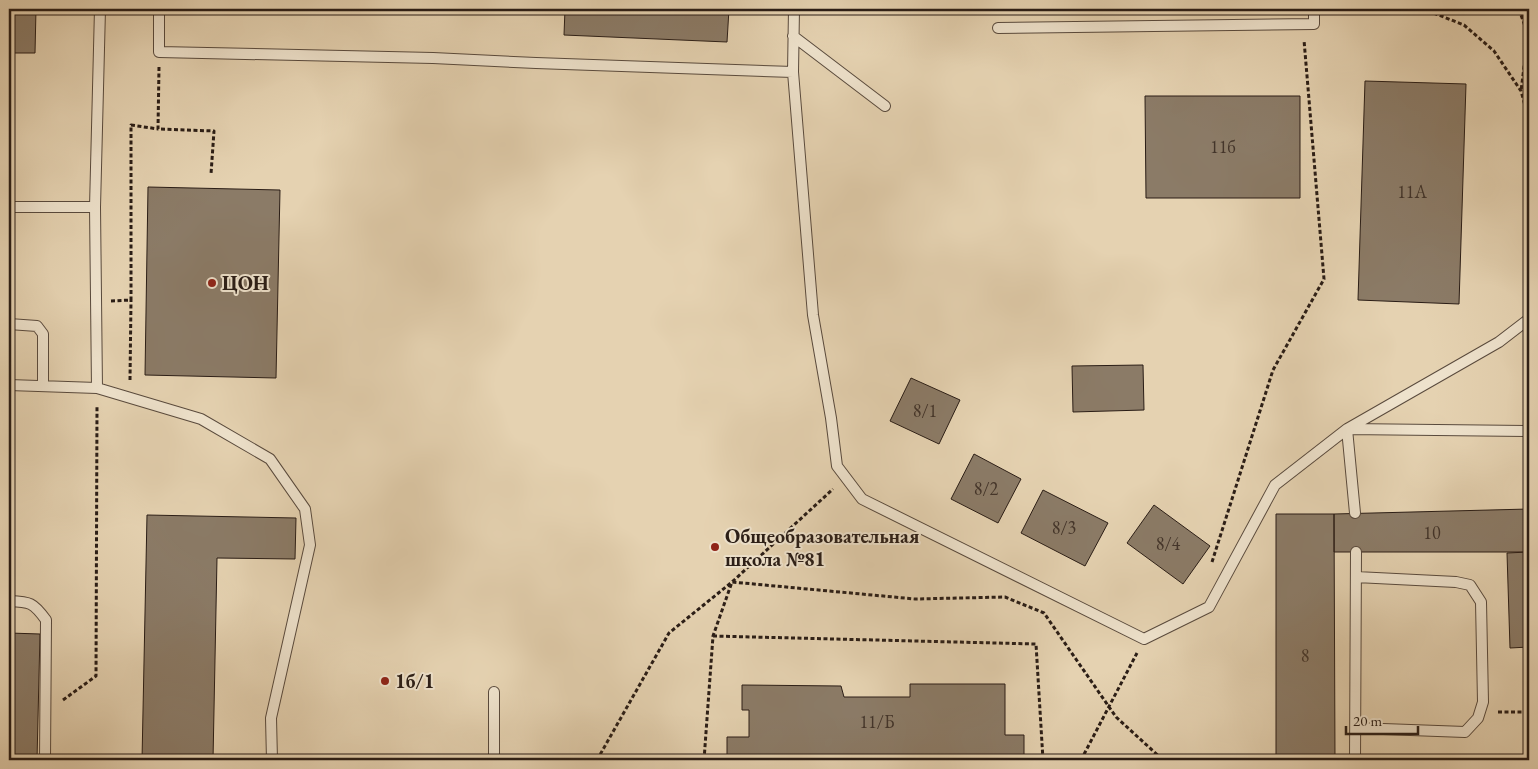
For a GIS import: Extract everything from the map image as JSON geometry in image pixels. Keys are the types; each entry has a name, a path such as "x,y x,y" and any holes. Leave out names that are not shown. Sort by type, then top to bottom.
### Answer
{"lane":[{"path":"97,388 95,206 100,9"},
{"path":"159,9 159,52 433,58 793,72"},
{"path":"794,9 793,72 813,315 831,418 837,466 862,499 1144,639 1209,607 1275,484 1346,430 1499,342 1529,320"},
{"path":"998,28 1314,24 1314,9"},
{"path":"793,36 885,106"},
{"path":"9,207 95,206"},
{"path":"9,324 37,326 43,334 43,386"},
{"path":"9,386 97,388 200,419 270,459 304,508 310,545 271,718 272,760"},
{"path":"1346,430 1529,431"},
{"path":"1346,430 1355,513"},
{"path":"1355,760 1356,552"},
{"path":"1356,577 1456,582 1470,585 1481,602 1483,702 1478,718 1465,732 1356,728"},
{"path":"9,601 28,602 46,620 44,760"},
{"path":"494,692 494,760"}],"path":[{"path":"1429,9 1431,12 1464,26 1494,51 1521,92 1529,120"},
{"path":"1519,9 1528,35 1521,92"},
{"path":"1210,567 1273,370 1324,279 1303,24"},
{"path":"158,129 159,52"},
{"path":"129,398 131,125 158,129 214,131 211,174"},
{"path":"96,301 131,300"},
{"path":"45,714 96,676 97,388"},
{"path":"597,760 669,633 732,582 822,498"},
{"path":"704,760 713,636 732,582"},
{"path":"732,582 916,599 1006,597 1044,612 1116,717 1163,760"},
{"path":"713,636 1036,644 1043,760"},
{"path":"1081,760 1137,653"},
{"path":"1480,711 1529,712"}],"building":[{"path":"9,9 36,9 35,53 9,53"},
{"path":"565,9 729,9 727,42 564,35"},
{"path":"1365,81 1466,84 1459,304 1358,300"},
{"path":"1145,96 1300,96 1300,198 1146,198"},
{"name":"ЦОН","path":"148,187 280,190 276,378 145,375"},
{"path":"1143,365 1144,410 1073,412 1072,366"},
{"path":"911,378 960,400 939,444 890,421"},
{"path":"974,454 1021,479 998,523 951,499"},
{"path":"1043,490 1108,523 1085,566 1021,533"},
{"path":"1154,505 1210,546 1183,584 1127,543"},
{"path":"1529,509 1529,552 1334,552 1334,514"},
{"path":"1276,514 1334,514 1335,760 1276,760"},
{"path":"147,515 296,518 295,559 217,558 213,760 142,760"},
{"path":"1529,552 1529,647 1510,648 1507,553"},
{"path":"9,633 40,634 37,760 9,760"},
{"path":"910,684 1005,684 1005,735 1024,735 1024,760 727,760 727,737 749,737 749,710 742,710 742,685 841,686 844,697 910,697"}],"place":[{"name":"ЦОН","path":"212,283"},
{"name":"Общеобразовательная школа №81","path":"715,547"},
{"name":"1б/1","path":"385,681"}]}
